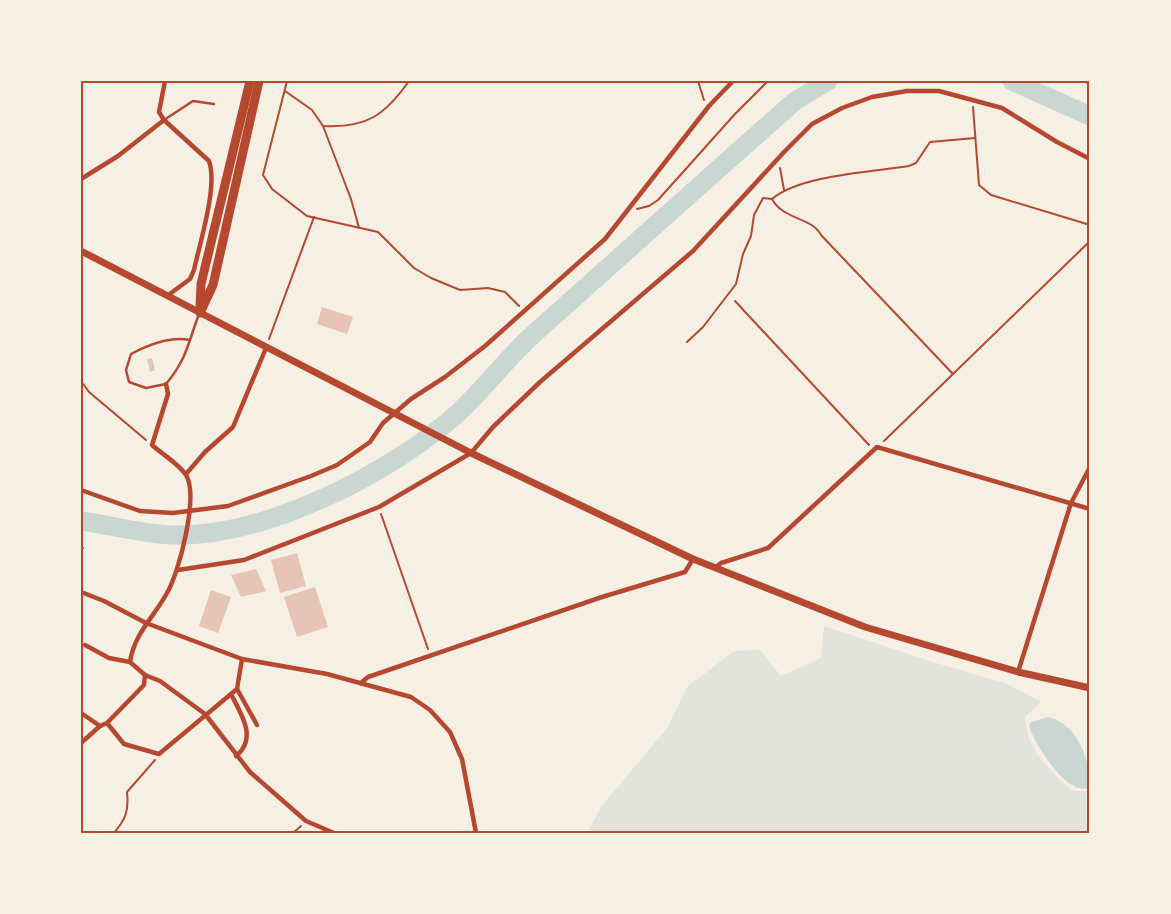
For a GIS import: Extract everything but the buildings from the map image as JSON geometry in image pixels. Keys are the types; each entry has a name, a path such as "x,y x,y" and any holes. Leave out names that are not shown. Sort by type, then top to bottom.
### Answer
{"highway":[{"path":"200,313 202,284 250,81"},
{"path":"200,313 213,285 258,81"}],"main road":[{"path":"81,251 266,348 398,414 471,454 693,559 865,627 1018,672 1090,688"}],"street":[{"path":"164,81 159,112 164,120 209,161 212,170 212,185 194,270 190,279 167,296"},
{"path":"81,490 140,511 173,513 228,506 336,465 370,442 398,414 485,346 605,239 709,106 734,81"},
{"path":"178,570 244,560 379,507 471,454 493,427 540,382 693,251 777,159 812,124 842,108 872,97 907,91 939,91 1002,108 1057,142 1090,159"},
{"path":"81,179 118,156 164,120"},
{"path":"186,474 205,452 233,427 266,348"},
{"path":"130,662 131,652 146,623 168,593 178,570 189,518 190,510 186,474 152,445 168,394 166,384"},
{"path":"716,567 721,563 768,548 875,449 1090,509"},
{"path":"1018,672 1071,504 1090,467"},
{"path":"362,683 368,676 602,597 685,572 693,559"},
{"path":"81,592 104,601 146,623 242,659 327,674 411,697 430,710 450,732 462,759 476,833"},
{"path":"85,645 108,658 130,662 145,675 160,681 205,714 250,772 306,821 334,833"},
{"path":"242,659 237,689 257,725"},
{"path":"81,743 100,726 107,723 144,685 145,675"},
{"path":"107,723 124,744 159,754 237,689"},
{"path":"231,694 248,729 244,747 236,756"},
{"path":"81,713 100,726"}],"lane":[{"path":"164,120 194,101 214,104"},
{"path":"190,340 180,338 146,346 131,354 126,370 129,382 146,388 166,384 186,356 200,313"}],"path":[{"path":"287,81 263,175 272,189 307,216 378,232 414,268 431,278 460,290 488,288 505,292 524,311"},
{"path":"323,126 354,127 367,122 400,94 409,81"},
{"path":"698,81 705,101 709,106"},
{"path":"632,206 637,210 649,206 658,200 735,114 768,81"},
{"path":"1083,81 1090,84"},
{"path":"284,91 291,93 312,110 323,126 351,199 359,228"},
{"path":"973,99 978,185 991,195 1090,225"},
{"path":"772,199 784,190 800,183 909,166 916,163 930,142 976,138"},
{"path":"777,159 779,161 784,190"},
{"path":"687,342 703,327 736,284 743,254 751,236 754,215 763,198 772,199 787,214 818,228 821,235 854,271 954,374"},
{"path":"266,348 314,217"},
{"path":"735,302 875,449 1090,241"},
{"path":"81,382 89,392 152,445"},
{"path":"379,507 431,656"},
{"path":"114,833 124,821 129,808 127,792 149,770 159,754"},
{"path":"293,833 306,821"}],"shaded area":[{"path":"824,626 933,662 1005,683 1041,702 1025,717 1026,729 1030,740 1041,759 1072,791 1090,791 1090,833 587,833 601,807 668,727 687,687 734,651 760,650 781,676 821,658"},
{"path":"1048,717 1067,727 1080,745 1088,766 1090,787 1081,789 1072,785 1062,777 1045,756 1029,726 1031,722"}],"waterway":[{"path":"81,521 161,534 208,533 246,526 286,513 363,479 431,435 459,412 538,330 795,101 828,81"},
{"path":"1012,81 1090,116"}]}
